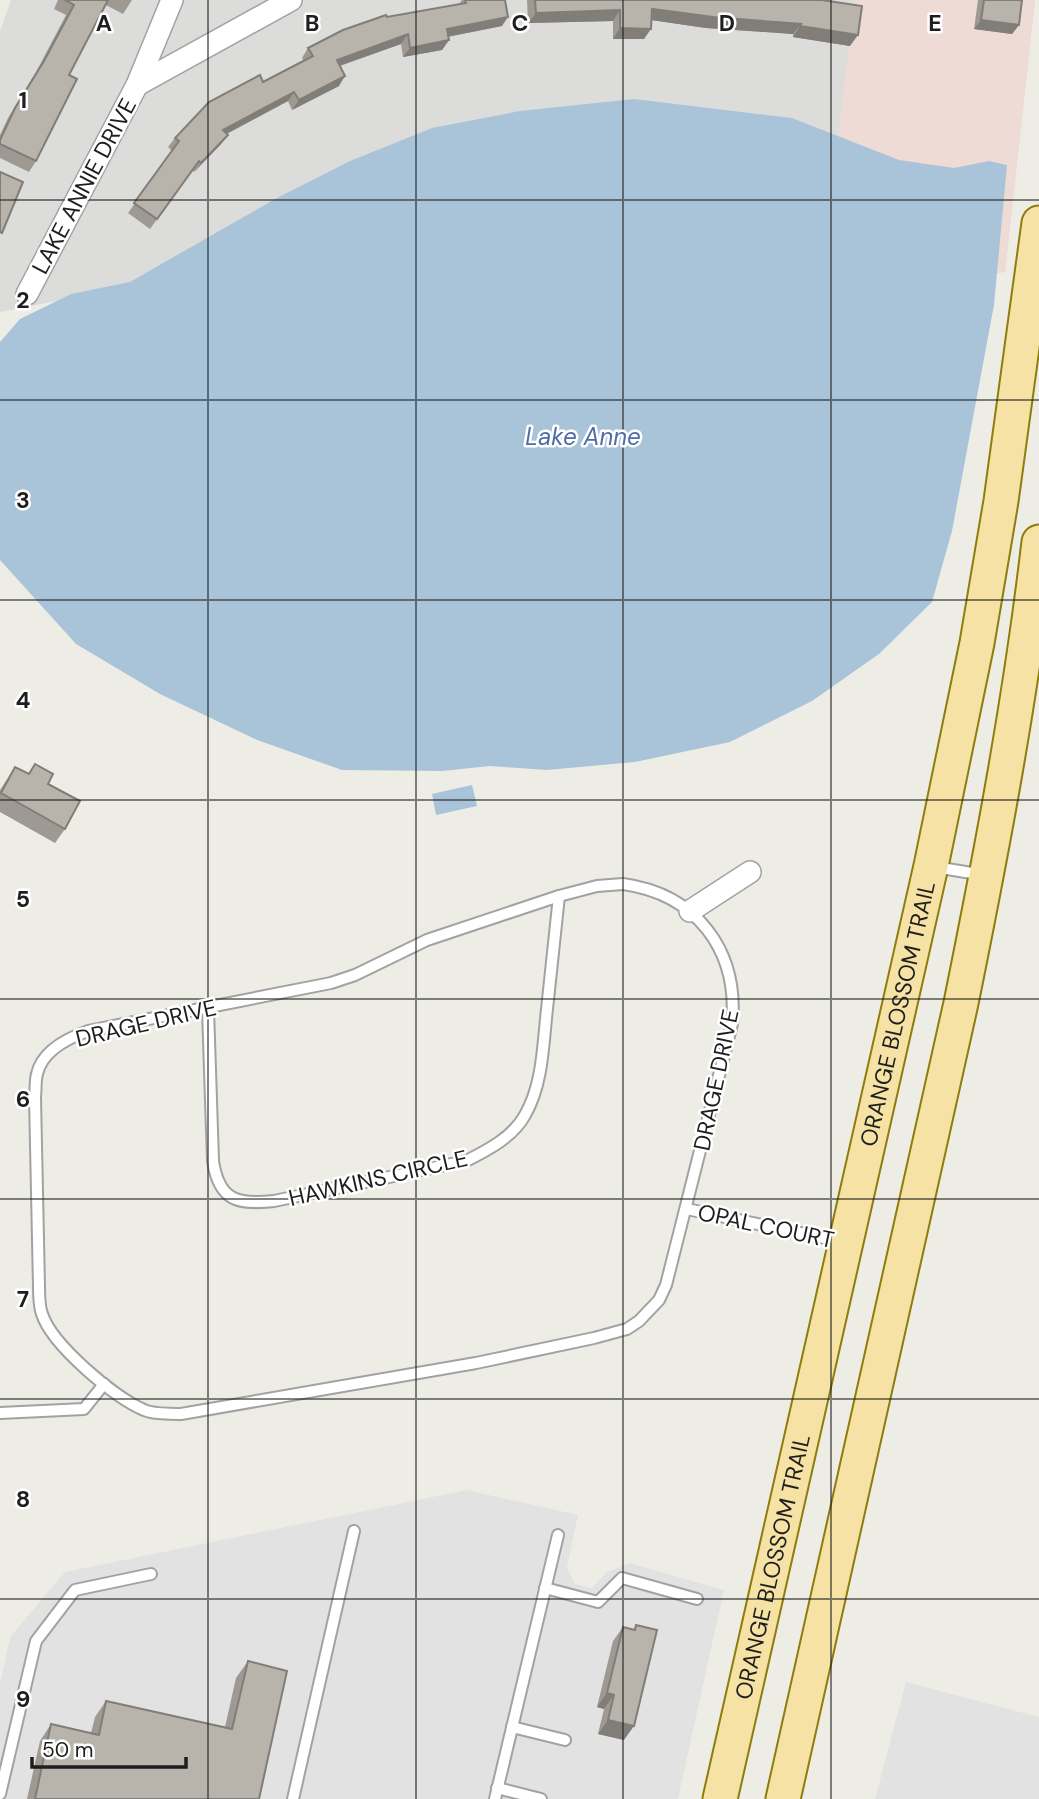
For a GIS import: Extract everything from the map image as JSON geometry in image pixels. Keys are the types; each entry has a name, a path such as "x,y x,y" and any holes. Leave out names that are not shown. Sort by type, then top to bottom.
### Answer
{"main road":[{"name":"ORANGE BLOSSOM TRAIL","path":"720,1799 931,866 976,643 1001,501 1039,223"},
{"path":"783,1799 987,876 1033,638 1039,542"}],"street":[{"path":"137,85 172,0"},
{"name":"LAKE ANNIE DRIVE","path":"27,294 137,85 291,0"},
{"path":"690,911 750,872"}],"lane":[{"path":"931,866 987,876"},
{"name":"DRAGE DRIVE","path":"623,884 645,887 664,894 690,911 705,928 721,954 731,983 734,1006 732,1024 687,1209 666,1284 650,1312 627,1329 476,1363 181,1414 145,1411 104,1384 63,1347 41,1313 39,1287 35,1097 37,1072 53,1050 73,1036 114,1025 208,1009 342,980 427,940 559,896 597,886 623,884"},
{"name":"HAWKINS CIRCLE","path":"208,1009 213,1161 219,1185 229,1197 250,1203 274,1201 466,1161 487,1151 514,1129 525,1116 534,1096 542,1060 559,896"},
{"name":"OPAL COURT","path":"687,1209 846,1243"},
{"path":"0,1413 84,1409 104,1384"},
{"path":"293,1799 354,1531"},
{"path":"541,1799 496,1794 558,1535"},
{"path":"0,1794 36,1641 75,1590 151,1574"},
{"path":"545,1588 598,1602 622,1578 697,1598"},
{"path":"512,1727 565,1740"}],"shaded area":[{"path":"11,0 1035,0 1005,272 198,274 0,312 0,31"},
{"path":"855,0 1035,0 1005,272 816,309"},
{"path":"467,1490 578,1515 567,1567 575,1584 592,1588 607,1572 629,1563 724,1590 678,1799 0,1799 0,1684 10,1637 65,1572"},
{"path":"906,1682 1039,1717 1039,1799 875,1799"}],"water":[{"name":"Lake Anne","path":"634,99 792,118 899,160 954,168 989,161 1007,165 994,305 952,531 932,602 879,654 812,701 730,742 635,762 547,770 490,766 442,771 342,770 257,740 160,694 76,644 0,560 0,342 20,319 71,294 130,282 275,199 350,161 432,128 520,111"},
{"path":"472,785 477,806 436,815 432,794"}],"building":[{"path":"65,0 108,0 69,75 77,79 36,161 0,144 0,140 15,108 74,5"},
{"path":"465,0 505,0 508,17 447,29 449,40 410,48 408,34 337,60 345,76 299,100 294,92 223,130 228,135 201,163 199,161 157,219 134,203 179,141 175,138 209,102 260,75 263,82 313,56 308,48 343,30 386,15 387,17 466,3"},
{"path":"535,0 822,0 862,6 858,35 800,26 801,24 652,9 651,29 620,28 620,10 536,13"},
{"path":"984,0 1022,0 1019,25 981,20"},
{"path":"0,172 23,182 2,233 0,232"},
{"path":"35,764 53,774 48,784 80,801 65,829 1,793 15,767 29,774"},
{"path":"636,1625 657,1630 634,1726 608,1720 614,1695 607,1693 623,1627 635,1630"},
{"path":"248,1661 287,1671 259,1799 35,1799 51,1724 99,1735 106,1701 232,1729"}]}
